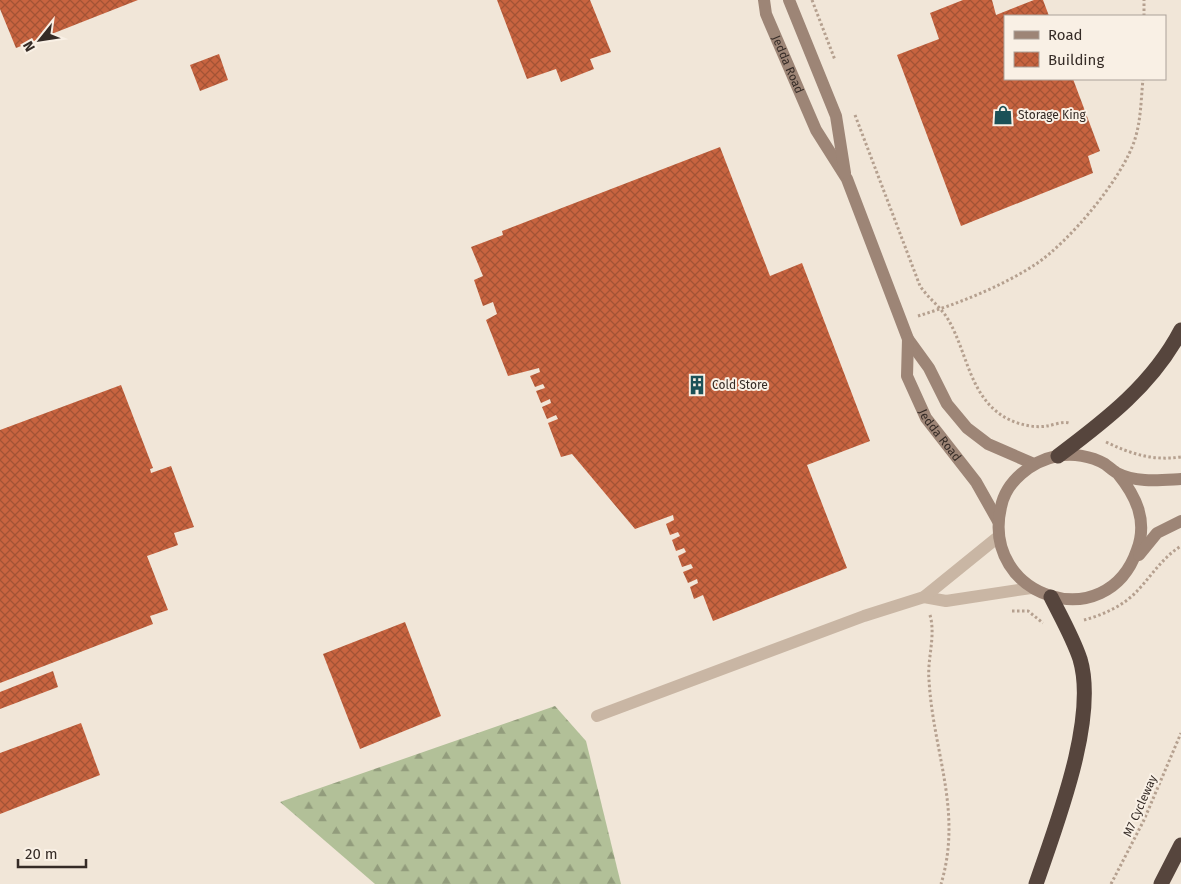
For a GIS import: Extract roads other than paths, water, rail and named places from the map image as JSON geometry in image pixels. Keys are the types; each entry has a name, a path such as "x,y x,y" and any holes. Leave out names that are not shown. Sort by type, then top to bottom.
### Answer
{"highway":[{"path":"1058,456 1115,412 1136,392 1158,366 1181,330"},
{"path":"1036,884 1076,755 1085,713 1085,687 1080,659 1051,597"},
{"path":"1161,884 1181,845"}],"main road":[{"name":"Jedda Road","path":"764,0 766,14 816,130 846,179 908,339 929,368 946,404 967,428 988,444 1034,464"},
{"name":"Jedda Road","path":"789,0 836,116 846,179"},
{"name":"Jedda Road","path":"908,339 907,376 926,418 976,482 998,521"},
{"path":"1133,562 1141,539 1141,515 1133,492 1118,474 1105,464 1075,455 1058,456 1034,464 1020,475 1009,488 1001,504 998,521 998,537 1009,566 1031,588 1051,597 1066,600 1098,594 1124,575 1157,533 1181,521"},
{"path":"1118,474 1152,481 1181,479"}],"lane":[{"path":"597,716 864,616 924,597 998,537"},
{"path":"924,597 946,601 1031,588"}],"place":[{"name":"Storage King","path":"1003,115"},
{"name":"Cold Store","path":"697,385"}]}
